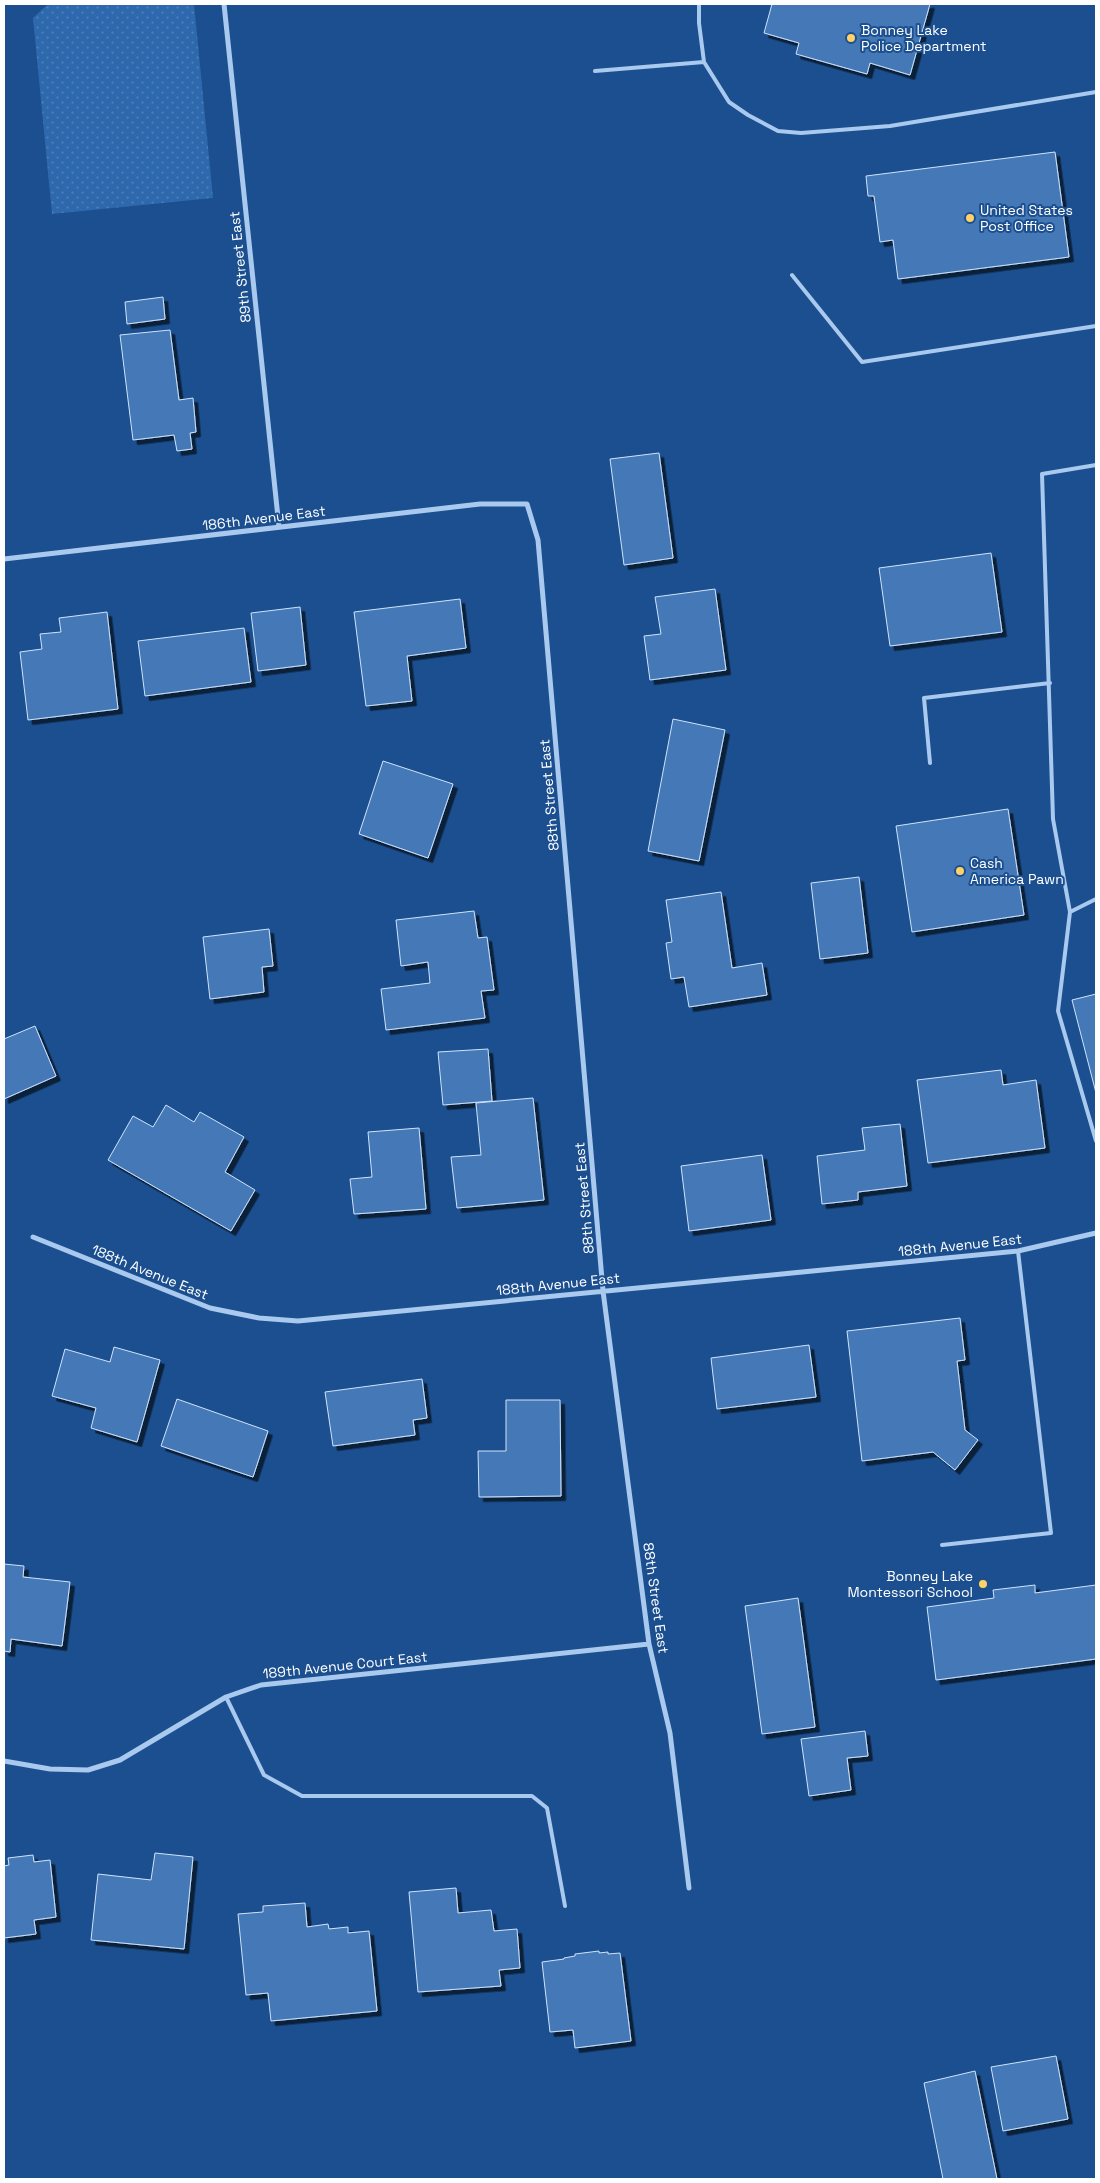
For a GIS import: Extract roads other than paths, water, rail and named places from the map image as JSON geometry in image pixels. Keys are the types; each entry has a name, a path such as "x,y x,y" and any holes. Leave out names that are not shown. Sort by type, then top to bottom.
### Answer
{"street":[{"name":"89th Street East","path":"224,4 279,527"},
{"name":"186th Avenue East","path":"4,559 480,504 527,504"},
{"name":"88th Street East","path":"527,504 538,540 603,1291 649,1644 670,1733 689,1888"},
{"name":"188th Avenue East","path":"33,1237 210,1308 259,1318 298,1321 1018,1251 1096,1233"},
{"name":"189th Avenue Court East","path":"4,1761 50,1769 88,1770 120,1760 226,1697 261,1685 649,1644"}],"lane":[{"path":"700,4 699,23 704,62 729,102 748,116 778,130 801,134 890,126 1096,92"},
{"path":"595,71 704,62"},
{"path":"792,275 862,362 1096,326"},
{"path":"1096,464 1042,474 1053,819 1070,912 1058,1011 1096,1141"},
{"path":"930,763 924,698 1050,683"},
{"path":"1070,912 1096,899"},
{"path":"942,1544 1051,1533 1018,1251"},
{"path":"226,1697 264,1776 302,1796 532,1796 547,1808 565,1906"}],"place":[{"name":"Bonney Lake Police Department","path":"851,38"},
{"name":"United States Post Office","path":"970,218"},
{"name":"Cash America Pawn","path":"960,871"},
{"name":"Bonney Lake Montessori School","path":"983,1584"}]}
